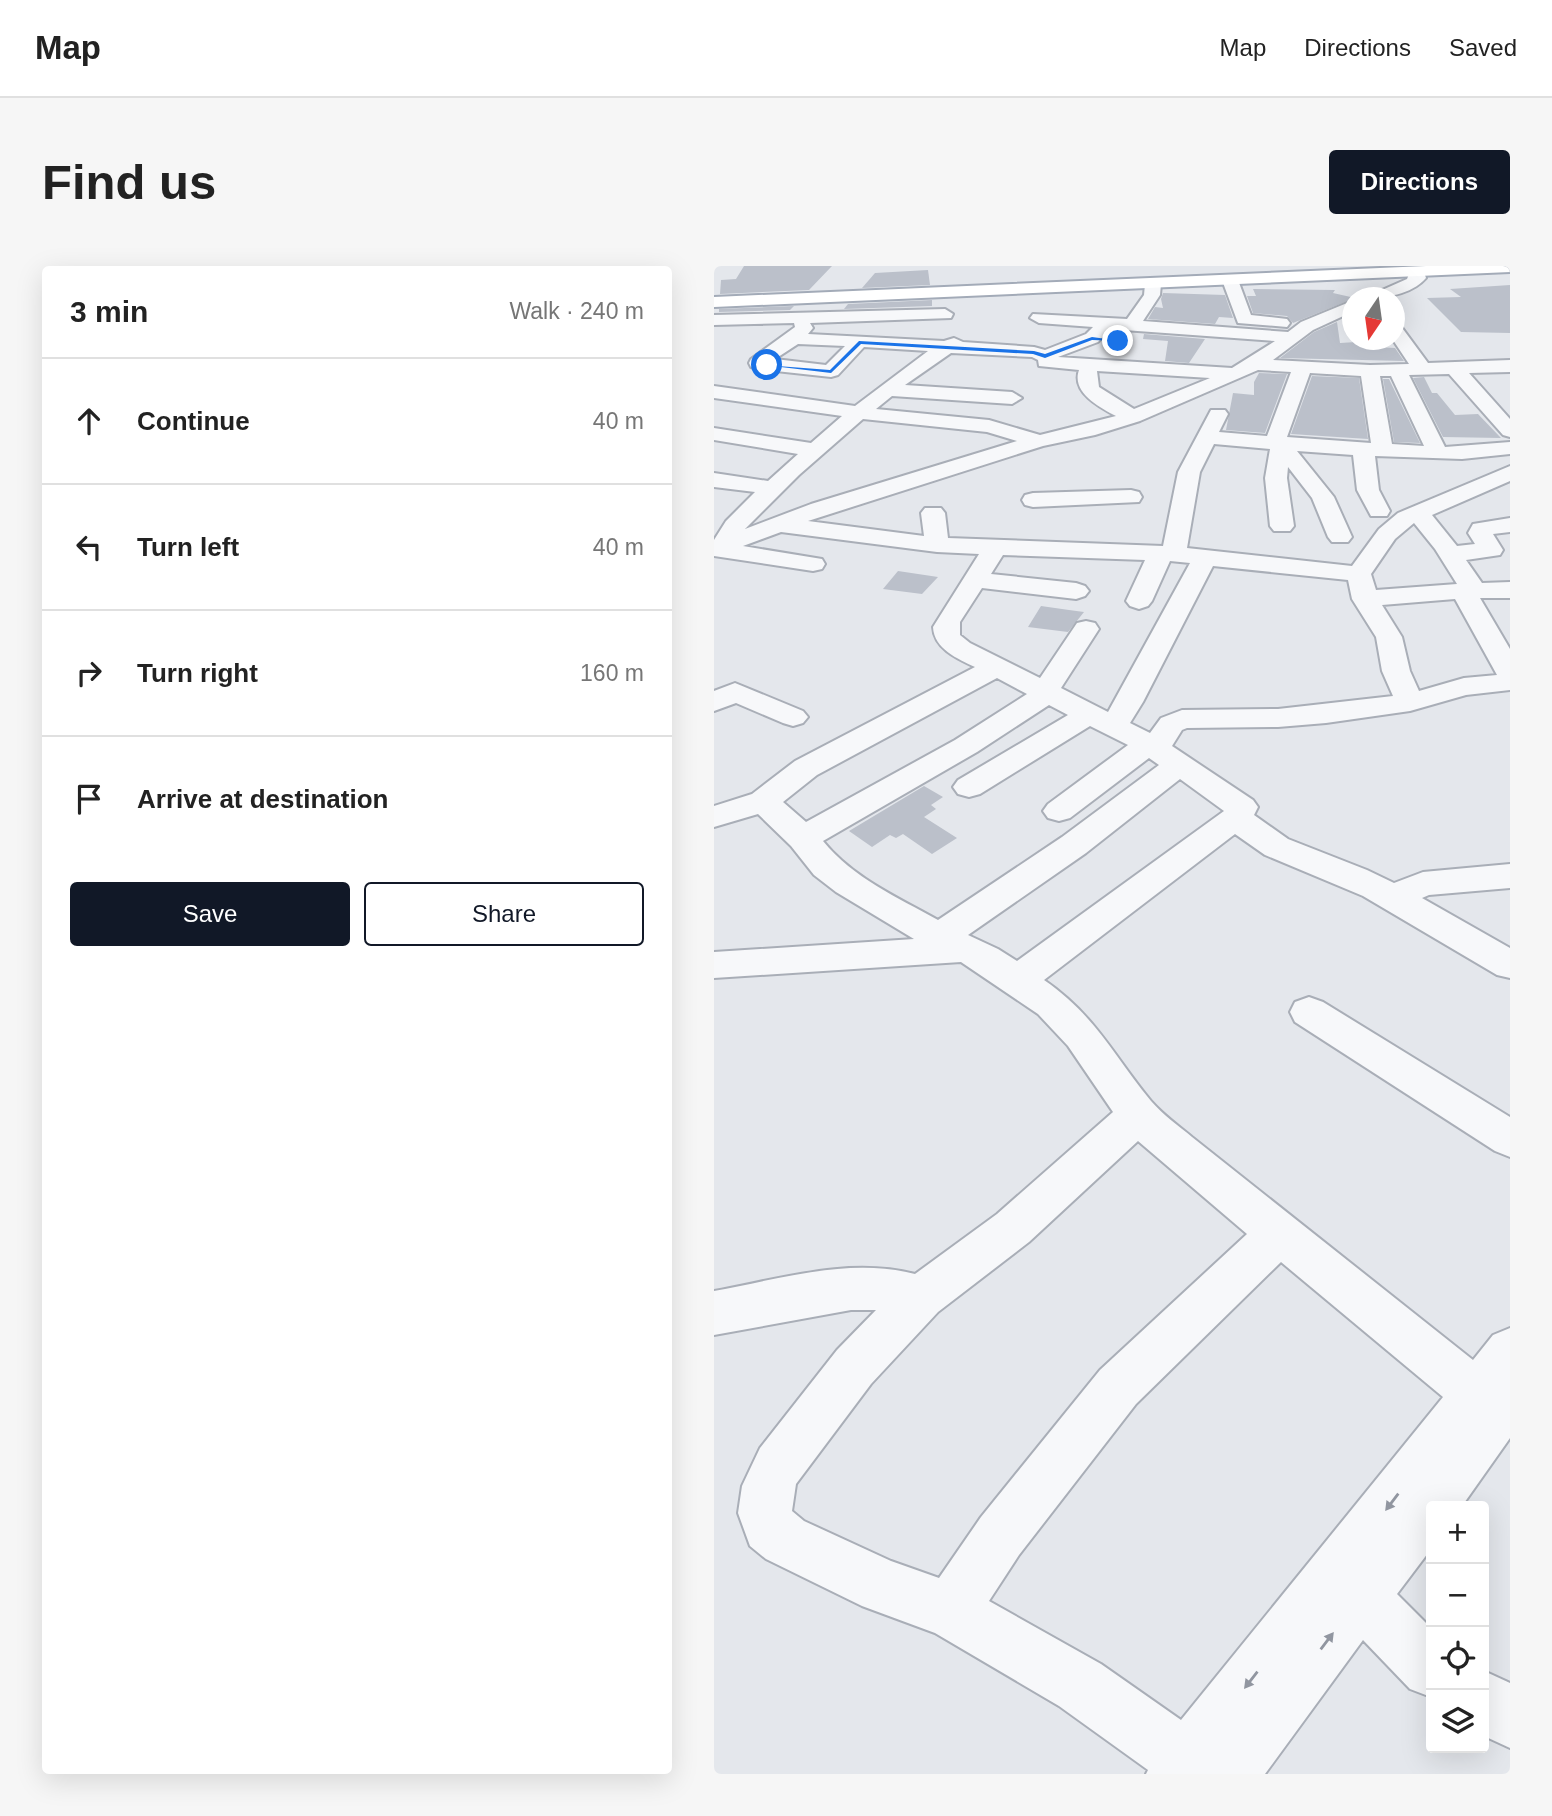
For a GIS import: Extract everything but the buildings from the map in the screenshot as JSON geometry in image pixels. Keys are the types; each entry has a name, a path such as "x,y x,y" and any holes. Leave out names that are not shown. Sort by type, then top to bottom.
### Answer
{"main road":[{"path":"714,299 1460,266"},
{"path":"714,299 1153,284 1510,267"}],"street":[{"path":"1400,287 1418,278 1417,272"},
{"path":"1230,280 1244,320 1300,323"},
{"path":"1132,324 1152,295 1153,284"},
{"path":"1036,368 1035,322 1041,288"},
{"path":"1035,322 1300,323 1342,310"},
{"path":"733,377 803,326 921,320 945,314"},
{"path":"714,320 735,318 803,326 859,342 946,347 1036,368"},
{"path":"714,331 735,318"},
{"path":"718,548 730,530 773,488 906,375 946,347 965,328 921,320"},
{"path":"896,344 921,320"},
{"path":"989,426 1036,368 1092,338 1099,333 1104,322"},
{"path":"1139,601 1167,553 1189,472 1209,437 1227,392 1247,367 1300,323"},
{"path":"1092,338 1247,367"},
{"path":"733,377 831,371 859,342"},
{"path":"1405,344 1423,370"},
{"path":"1089,366 1086,372 1089,389 1104,402 1133,417"},
{"path":"906,375 1089,366 1370,371 1510,366"},
{"path":"718,548 777,524 927,476 1039,441 1133,417 1247,367"},
{"path":"1282,526 1276,478 1280,444 1301,368"},
{"path":"1455,369 1510,431"},
{"path":"1370,371 1374,403 1380,419 1368,490 1379,511"},
{"path":"1398,371 1438,453"},
{"path":"733,377 860,413 989,426 1039,441"},
{"path":"888,390 1008,404 1077,433"},
{"path":"714,434 816,450"},
{"path":"1209,437 1438,453 1482,453 1510,448"},
{"path":"1280,444 1323,497 1340,537"},
{"path":"851,476 904,472 927,476"},
{"path":"1362,586 1395,526 1418,512 1492,490 1510,473"},
{"path":"714,480 773,488"},
{"path":"1030,547 1034,490 1132,497"},
{"path":"1418,512 1451,554 1510,673"},
{"path":"933,513 937,545"},
{"path":"777,524 937,545 1206,556 1362,586 1510,591"},
{"path":"1451,554 1491,550 1480,533 1481,529 1510,525"},
{"path":"996,547 950,615 946,635 960,649 1102,719 1242,807 1237,817 1193,847 1019,979"},
{"path":"718,548 813,564"},
{"path":"970,786 1102,719 1129,702 1206,556"},
{"path":"975,580 1076,591"},
{"path":"1362,586 1389,638 1396,671 1410,702"},
{"path":"803,838 966,746 1048,691 1086,629"},
{"path":"714,817 763,801 806,768 997,667"},
{"path":"714,965 953,943 1074,845 1160,753 1171,724 1182,719 1278,718 1410,702 1464,687 1510,682"},
{"path":"714,702 735,692 793,717"},
{"path":"1059,811 1160,753"},
{"path":"763,801 803,838 826,867 848,884 1019,979 1051,1004 1082,1035 1138,1115 1177,1150 1280,1234 1495,1400"},
{"path":"1237,817 1249,832 1265,843 1320,863 1393,898 1510,965"},
{"path":"1393,898 1423,884 1510,876"},
{"path":"1309,1012 1510,1139"},
{"path":"1138,1115 1013,1228 920,1297 854,1367 800,1435 768,1486 765,1513 769,1527 785,1540 882,1587 950,1610 1080,1685 1197,1770"},
{"path":"950,1610 1000,1536 1118,1387 1280,1234"},
{"path":"714,1313 850,1288 873,1287 920,1297"},
{"path":"1197,1770 1360,1597 1406,1538 1495,1400 1510,1352"},
{"path":"1197,1770 1495,1400"},
{"path":"1360,1597 1426,1664"},
{"path":"1489,1703 1510,1718"}],"route":[{"path":"767,365 831,371 859,342 1034,352 1045,356 1092,338 1118,341"}]}
